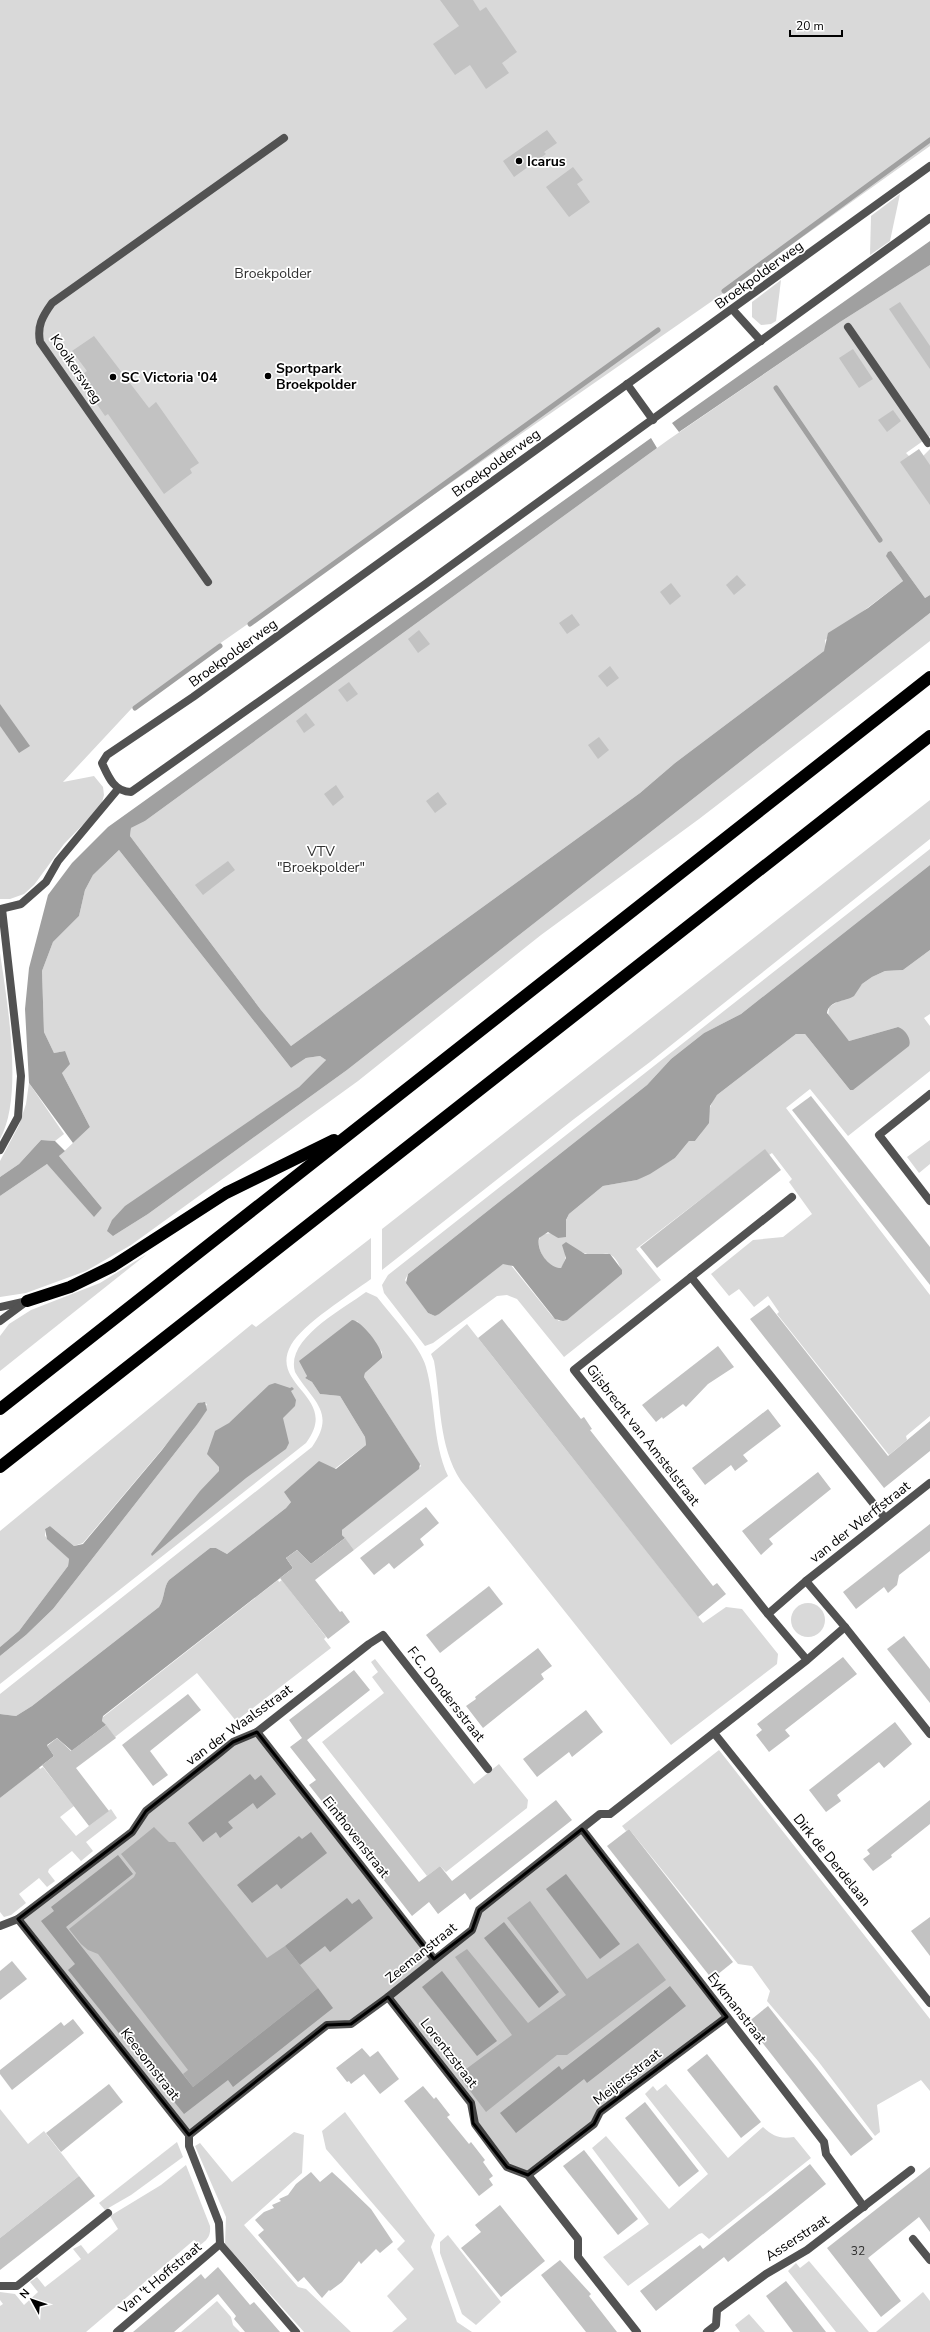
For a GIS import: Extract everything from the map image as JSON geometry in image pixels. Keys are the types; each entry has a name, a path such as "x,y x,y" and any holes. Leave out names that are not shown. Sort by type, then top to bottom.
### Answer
{"highway":[{"path":"0,1409 930,677"},
{"path":"0,1467 930,736"},
{"path":"28,1301 70,1287 113,1266 226,1193 355,1130"}],"street":[{"name":"Kooikersweg","path":"208,582 40,342 38,329 43,316 52,303 284,138"},
{"name":"Broekpolderweg","path":"118,789 110,779 102,763 107,755 193,697 627,384 733,310 930,166"},
{"path":"0,1150 18,1117 21,1076 1,909 21,904 46,882 58,861 118,789 131,792 424,585 930,218"},
{"path":"733,310 761,341"},
{"path":"848,327 929,443"},
{"path":"627,384 652,420"},
{"path":"930,1094 879,1135 930,1201"},
{"name":"Gijsbrecht van Amstelstraat","path":"768,1614 574,1370 792,1197"},
{"path":"691,1277 713,1302 885,1518"},
{"path":"0,1307 28,1301"},
{"path":"0,1320 28,1301"},
{"name":"van der Werffstraat","path":"768,1614 806,1581 930,1484"},
{"name":"van der Werffstraat","path":"806,1581 845,1627 930,1734"},
{"path":"768,1614 807,1660"},
{"path":"714,1733 807,1660 845,1627"},
{"name":"van der Waalsstraat","path":"0,1926 18,1919 132,1832 146,1811 233,1742 257,1732 369,1644 383,1636"},
{"name":"F.C. Dondersstraat","path":"383,1636 488,1769"},
{"name":"Einthovenstraat","path":"257,1732 434,1959"},
{"name":"Zeemanstraat","path":"189,2135 327,2025 351,2024 388,1997 472,1930 479,1910 600,1814 610,1814 714,1733"},
{"name":"Dirk de Derdelaan","path":"714,1733 930,2003"},
{"name":"Eykmanstraat","path":"582,1829 824,2142 826,2154 864,2207"},
{"name":"Keesomstraat","path":"18,1919 189,2135 189,2146 220,2223 220,2244"},
{"name":"Lorentzstraat","path":"388,1997 472,2102 474,2123 507,2167 528,2175"},
{"name":"Meijersstraat","path":"528,2175 594,2124 600,2112 727,2017"},
{"name":"Asserstraat","path":"707,2332 716,2325 717,2310 766,2274 807,2250 911,2170"},
{"path":"528,2175 578,2239 578,2257 637,2332"},
{"path":"0,2286 17,2286 108,2213"},
{"path":"913,2240 930,2260"},
{"path":"220,2244 296,2332"},
{"name":"Van 't Hoffstraat","path":"117,2332 220,2244"}],"highlighted area":[{"path":"257,1732 434,1959 472,1930 479,1910 582,1829 727,2017 600,2112 594,2124 528,2175 507,2167 473,2123 471,2103 388,1997 351,2024 327,2025 189,2135 18,1919 132,1832 146,1811 233,1742"}],"green space":[{"name":"Broekpolder","path":"0,0 930,0 930,146 738,283 222,642 132,708 63,782 94,776 103,787 104,795 101,806 64,844 34,885 24,894 10,899 0,899"},
{"path":"900,194 890,241 870,255 871,216"},
{"name":"VTV \"Broekpolder\"","path":"930,265 930,436 906,453 916,463 930,449 930,595 925,598 891,551 895,569 903,581 825,640 826,648 824,651 675,763 640,793 291,1046 261,1010 130,836 131,828 145,821 668,440 840,322"},
{"path":"781,280 776,321 771,324 761,325 752,317 752,302"},
{"path":"930,613 930,641 699,819 541,935 358,1081 131,1245 86,1271 26,1293 0,1297 0,1196 47,1164 94,1216 102,1208 59,1156 90,1127 62,1073 65,1051 54,1053 44,1032 42,971 53,942 79,916 85,890 93,875 119,850 291,1068 306,1058 320,1056 326,1060 299,1087 113,1236 148,1214 347,1070"},
{"path":"930,800 930,839 650,1062 574,1119 382,1270 382,1229"},
{"path":"930,849 930,865 741,1014 704,1033 671,1059 647,1085 408,1274 405,1280 428,1313 435,1316 503,1263 510,1264 552,1316 559,1321 622,1272 614,1257 610,1255 590,1255 563,1247 565,1255 564,1263 561,1268 553,1268 543,1257 539,1247 542,1234 552,1233 558,1238 569,1214 603,1186 637,1180 675,1158 689,1141 695,1141 704,1129 713,1100 717,1095 796,1034 805,1034 850,1090 898,1027 849,1041 828,1017 829,1007 842,999 850,998 862,984 872,977 885,971 903,970 930,950 930,1014 924,1018 930,1026 930,1071 848,1136 810,1089 786,1108 930,1295 930,1416 906,1436 907,1440 889,1455 777,1314 779,1312 768,1296 754,1307 739,1289 729,1296 711,1274 753,1240 783,1237 812,1214 789,1182 792,1179 772,1153 769,1155 765,1150 636,1249 661,1280 564,1357 517,1299 507,1295 497,1296 433,1343 425,1346 384,1293 382,1285 388,1275"},
{"path":"0,953 12,1048 12,1074 11,1099 7,1121 0,1139"},
{"path":"29,1083 64,1134 55,1141 41,1140 19,1164 0,1177 0,1161 19,1125 26,1104"},
{"path":"930,1140 930,1164 919,1173 907,1157"},
{"path":"371,1238 371,1279 327,1310 305,1328 291,1345 286,1359 289,1371 295,1382 311,1403 315,1414 314,1427 306,1443 0,1684 0,1656 26,1635 53,1609 196,1426 207,1404 202,1402 83,1543 74,1546 50,1526 45,1529 45,1536 69,1559 68,1566 19,1631 0,1647 0,1531 252,1324 256,1327"},
{"path":"147,1254 0,1371 0,1336 9,1324 31,1310 100,1283"},
{"path":"366,1292 377,1297 412,1341 423,1359 429,1381 439,1449 448,1476 354,1550 342,1535 342,1530 421,1466 364,1377 365,1373 382,1358 382,1352 357,1321 306,1373 307,1376 305,1378 312,1382 320,1394 340,1396 365,1437 366,1445 291,1502 286,1508 227,1554 216,1548 210,1548 169,1580 159,1607 32,1706 16,1716 0,1714 0,1694 312,1447 319,1435 322,1425 322,1416 319,1407 295,1372 294,1360 299,1348 318,1326"},
{"path":"467,1324 703,1623 726,1607 742,1609 778,1654 777,1664 671,1745 461,1481 454,1467 444,1438 434,1361 431,1354"},
{"path":"278,1580 279,1582 282,1580 326,1637 324,1639 331,1648 236,1721 197,1673 115,1737 102,1721 103,1717"},
{"path":"808,1603 820,1608 825,1620 820,1632 808,1637 796,1632 791,1620 796,1608"},
{"path":"375,1659 474,1784 499,1764 528,1800 527,1808 446,1872 440,1866 427,1876 322,1742 384,1693 372,1677 378,1672 371,1662"},
{"path":"719,1750 930,2019 930,2091 921,2080 877,2105 880,2132 875,2136 818,2061 767,2001 770,1991 752,1966 738,1964 629,1829 626,1831 622,1826"},
{"path":"39,1767 40,1769 43,1767 74,1806 60,1817 76,1836 111,1809 117,1818 86,1842 93,1851 81,1861 72,1851 49,1869 48,1872 55,1881 47,1887 39,1878 19,1894 26,1903 11,1915 4,1917 0,1912 0,1798"},
{"path":"154,1827 169,1842 175,1842 267,1958 285,1946 318,1988 193,2087 183,2074 188,2070 98,1954 88,1950 81,1944 69,1929 134,1877 136,1873 121,1854"},
{"path":"530,1901 587,1979 638,1943 666,1980 567,2055 557,2055 486,2112 458,2075 512,2035 455,1957 467,1949 528,2023 566,1995 507,1918"},
{"path":"666,2084 728,2158 763,2127 777,2136 785,2138 794,2137 811,2158 709,2239 702,2233 699,2234 628,2286 603,2257 649,2224 592,2148 606,2136 669,2209 708,2174 645,2094 653,2086 657,2091"},
{"path":"0,2109 28,2144 44,2131 79,2176 0,2238"},
{"path":"345,2112 435,2235 431,2247 457,2322 472,2332 392,2332 407,2319 387,2296 414,2269 397,2249 405,2241 326,2149 322,2131"},
{"path":"294,2132 304,2135 302,2173 244,2225 298,2287 306,2289 351,2332 304,2332 225,2244 226,2217 195,2146 200,2143 232,2182"},
{"path":"177,2142 183,2157 131,2195 105,2210 99,2203"},
{"path":"186,2165 210,2226 209,2235 205,2241 200,2245 194,2240 86,2332 0,2332 0,2306 3,2304 0,2300 0,2292 15,2294 24,2305 38,2292 30,2282 37,2277 45,2287 81,2259 73,2249 81,2245 88,2254 118,2229 110,2216 161,2185"},
{"path":"448,2235 501,2302 476,2325 462,2314 440,2253 440,2242"},
{"path":"809,2261 869,2332 836,2332 788,2271 796,2263 800,2268"},
{"path":"923,2292 930,2301 930,2332 876,2332"},
{"path":"217,2301 231,2317 233,2325 240,2332 181,2332"},
{"path":"749,2314 765,2332 740,2332 735,2325"}],"shaded area":[{"path":"930,241 930,265 840,322 679,432 672,423"},
{"path":"651,438 657,448 145,821 131,828 130,836 261,1010 291,1046 640,793 675,763 824,651 828,633 868,608 903,581 886,556 888,552 891,551 925,598 930,595 930,613 347,1070 148,1214 113,1236 107,1231 112,1220 125,1206 299,1087 326,1060 320,1056 306,1058 291,1068 119,850 93,875 85,890 79,916 53,942 42,971 44,1032 54,1053 65,1051 70,1064 62,1073 90,1127 73,1143 29,1083 25,1009 29,968 48,895 72,863 108,827"},
{"path":"0,704 30,746 19,753 0,726"},
{"path":"930,865 930,950 903,970 885,971 872,977 862,984 854,996 834,1003 828,1009 827,1013 849,1041 898,1027 903,1030 910,1040 909,1046 853,1090 850,1090 805,1034 796,1034 717,1095 710,1106 709,1123 695,1141 689,1141 675,1158 650,1174 637,1180 603,1186 569,1214 566,1220 566,1237 558,1238 548,1232 539,1238 539,1248 541,1253 548,1262 556,1267 561,1268 566,1258 562,1245 566,1242 585,1254 610,1254 622,1270 622,1274 567,1320 563,1321 555,1319 513,1266 503,1264 439,1314 435,1316 428,1313 406,1283 408,1274 647,1085 671,1059 704,1033 741,1014"},
{"path":"41,1140 55,1141 65,1151 59,1156 102,1208 94,1217 47,1164 0,1196 0,1177 19,1164"},
{"path":"352,1320 356,1321 366,1330 376,1342 382,1354 382,1358 365,1373 364,1377 420,1464 419,1469 342,1530 342,1535 345,1538 311,1564 297,1550 286,1558 293,1568 103,1716 102,1721 106,1725 72,1751 57,1738 47,1745 54,1756 0,1798 0,1714 16,1716 32,1706 159,1607 169,1580 210,1548 216,1548 227,1554 286,1508 291,1502 284,1492 319,1461 336,1469 366,1445 365,1437 340,1396 320,1394 312,1382 305,1378 307,1376 299,1361"},
{"path":"275,1383 290,1388 292,1387 294,1389 291,1391 296,1400 295,1406 283,1418 289,1443 286,1449 246,1478 152,1556 151,1554 200,1491 219,1471 219,1467 207,1454 215,1431 229,1423 269,1385"},
{"path":"205,1402 207,1410 196,1426 53,1609 26,1635 0,1656 0,1647 19,1631 68,1566 69,1559 47,1539 45,1529 50,1526 74,1546 83,1544 162,1450 198,1403"}],"building":[{"path":"440,0 473,0 480,11 486,7 517,52 502,63 509,73 486,89 470,65 455,75 433,44 459,26"},
{"path":"547,130 557,143 544,152 546,154 514,177 503,161"},
{"path":"573,167 583,180 577,184 590,202 569,217 546,187"},
{"path":"900,302 930,346 930,369 889,309"},
{"path":"94,336 149,408 156,402 199,463 190,469 192,473 164,494 108,414 105,416 92,397 94,395 80,376 87,371 72,351"},
{"path":"853,349 873,379 859,388 839,358"},
{"path":"893,410 901,421 887,432 878,420"},
{"path":"919,449 930,465 930,505 900,462"},
{"path":"737,575 746,585 734,595 726,585"},
{"path":"671,583 681,596 670,605 660,592"},
{"path":"572,614 580,625 567,634 559,623"},
{"path":"419,630 430,644 418,653 408,639"},
{"path":"610,666 619,678 607,687 598,676"},
{"path":"349,682 358,694 347,702 338,690"},
{"path":"306,713 315,725 304,733 296,721"},
{"path":"599,737 609,750 598,759 588,745"},
{"path":"336,785 344,797 333,806 324,794"},
{"path":"438,792 447,804 435,813 426,801"},
{"path":"228,861 235,870 203,895 195,885"},
{"path":"811,1096 930,1247 930,1285 792,1110"},
{"path":"765,1149 781,1170 657,1268 640,1247"},
{"path":"769,1305 888,1456 930,1421 930,1451 884,1488 750,1319"},
{"path":"502,1319 581,1419 584,1417 592,1429 590,1430 713,1586 717,1583 726,1594 698,1617 478,1338"},
{"path":"718,1346 734,1367 708,1384 686,1407 683,1404 663,1419 662,1417 656,1422 642,1405"},
{"path":"768,1409 781,1426 743,1455 748,1461 735,1471 731,1465 705,1485 692,1468"},
{"path":"818,1472 831,1489 769,1539 773,1544 761,1555 742,1531"},
{"path":"426,1507 439,1523 420,1539 424,1545 394,1569 389,1563 374,1575 360,1558"},
{"path":"930,1524 930,1551 899,1575 897,1585 888,1593 884,1587 856,1609 843,1592"},
{"path":"345,1538 354,1550 315,1580 340,1612 342,1611 350,1622 328,1639 280,1578 293,1568 286,1558 297,1550 311,1564"},
{"path":"489,1586 503,1604 440,1653 426,1635"},
{"path":"904,1636 930,1669 930,1703 887,1649"},
{"path":"538,1648 552,1666 541,1674 544,1679 483,1728 466,1706 476,1699 475,1697"},
{"path":"843,1657 857,1674 785,1730 790,1736 769,1752 756,1735 762,1730 757,1724"},
{"path":"354,1670 370,1690 307,1740 419,1882 440,1866 452,1881 556,1800 572,1820 470,1900 465,1893 438,1914 429,1902 412,1916 309,1785 316,1780 290,1747 302,1738 289,1720"},
{"path":"188,1694 201,1710 150,1751 168,1775 153,1786 122,1745"},
{"path":"586,1710 603,1732 572,1757 569,1752 537,1777 523,1759"},
{"path":"895,1722 912,1744 884,1768 879,1762 837,1795 841,1801 826,1812 809,1790"},
{"path":"106,1725 116,1738 76,1768 109,1811 89,1826 42,1765 54,1756 47,1746 57,1738 71,1751"},
{"path":"250,1774 255,1780 261,1775 276,1794 257,1809 253,1803 228,1822 233,1828 220,1838 216,1832 203,1842 188,1823"},
{"path":"930,1800 930,1824 891,1855 892,1857 873,1871 863,1859 870,1854 867,1850"},
{"path":"629,1829 733,1962 712,1979 607,1846"},
{"path":"311,1832 327,1853 281,1889 277,1884 252,1903 237,1885 299,1836 302,1839"},
{"path":"118,1855 133,1874 66,1927 193,2087 318,1988 333,2008 233,2087 228,2080 184,2114 68,1970 75,1964 41,1921 54,1911 51,1907"},
{"path":"566,1874 620,1944 600,1959 546,1889"},
{"path":"347,1898 352,1904 359,1899 373,1918 330,1952 325,1946 300,1965 285,1946"},
{"path":"930,1917 930,1956 911,1931"},
{"path":"504,1922 559,1992 539,2008 484,1938"},
{"path":"12,1961 27,1979 0,2000 0,1971"},
{"path":"442,1971 497,2041 477,2056 422,1987"},
{"path":"670,1986 686,2006 587,2083 584,2079 516,2133 500,2113 559,2066 562,2070"},
{"path":"768,2006 873,2139 851,2156 747,2023"},
{"path":"73,2019 84,2033 12,2090 0,2074 0,2070 61,2022 64,2026"},
{"path":"362,2048 370,2057 378,2051 399,2079 380,2094 364,2074 351,2084 349,2081 347,2082 336,2068"},
{"path":"707,2054 761,2122 741,2138 687,2070"},
{"path":"109,2084 123,2102 61,2152 46,2133"},
{"path":"423,2086 434,2099 436,2097 450,2115 447,2117 469,2144 471,2142 485,2160 483,2162 493,2176 489,2179 493,2185 479,2196 404,2101"},
{"path":"645,2102 699,2171 679,2187 625,2118"},
{"path":"584,2150 638,2219 618,2235 563,2166"},
{"path":"810,2164 826,2184 728,2262 724,2257 656,2311 640,2291 700,2245 703,2249"},
{"path":"930,2167 930,2232 919,2217 868,2258 901,2301 881,2317 827,2248"},
{"path":"311,2172 320,2182 332,2172 371,2209 393,2242 380,2253 376,2249 361,2264 359,2261 342,2282 330,2291 329,2290 322,2298 304,2277 298,2282 258,2235 264,2230 255,2220 264,2212 274,2208 272,2205 281,2201 279,2199 288,2195 296,2184"},
{"path":"79,2176 95,2196 0,2270 0,2238"},
{"path":"500,2205 545,2261 501,2297 461,2248 481,2232 475,2225"},
{"path":"560,2260 591,2294 589,2296 617,2332 586,2332 541,2275"},
{"path":"218,2267 250,2305 254,2302 280,2332 245,2332 234,2319 236,2316 218,2294 174,2332 133,2332 201,2274 205,2279"},
{"path":"786,2281 826,2332 793,2332 766,2296"}],"waterway":[{"path":"724,291 930,140"},
{"path":"250,624 658,330"},
{"path":"776,388 880,540"},
{"path":"135,708 220,646"}],"place":[{"name":"Icarus","path":"519,161"},
{"name":"Sportpark Broekpolder","path":"268,376"},
{"name":"SC Victoria '04","path":"113,377"}]}
